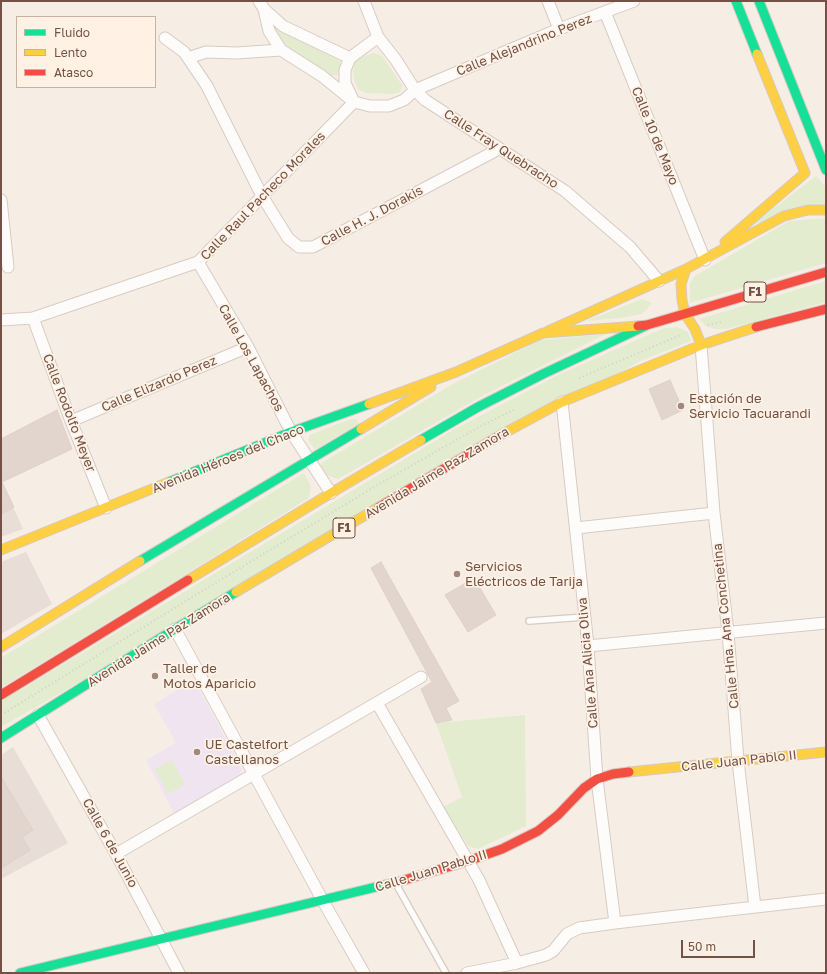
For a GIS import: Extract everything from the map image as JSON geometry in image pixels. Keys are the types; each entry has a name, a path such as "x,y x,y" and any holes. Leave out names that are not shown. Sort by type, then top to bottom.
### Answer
{"main road":[{"path":"705,260 805,173 736,1"},
{"path":"759,1 825,168"},
{"path":"543,333 705,260 784,216 808,210 826,210"},
{"path":"686,269 681,284 682,300 685,314 695,329 700,345"},
{"name":"F1","path":"456,372 543,333 647,325 826,272"},
{"name":"Avenida Jaime Paz Zamora","path":"1,738 175,630 493,439 562,402 700,345 766,324 826,309"},
{"path":"1,695 331,493 478,407 543,374 647,325"},
{"path":"1,647 136,563 456,372"},
{"name":"Avenida Héroes del Chaco","path":"1,550 292,432 456,372"},
{"name":"Calle Juan Pablo II","path":"20,973 395,883 468,861 502,849 538,831 558,815 584,788 597,779 613,774 826,752"}],"street":[{"name":"Calle Fray Quebracho","path":"364,1 378,37 396,60 415,90 425,100 565,191 630,247 659,281"},
{"path":"548,1 559,29"},
{"name":"Calle Alejandrino Perez","path":"415,90 559,29 634,1"},
{"path":"262,5 283,26 350,58"},
{"path":"262,5 269,32 281,50 322,76 354,102 370,106 389,106 404,100 415,90"},
{"name":"Calle 10 de Mayo","path":"605,12 705,260"},
{"path":"354,102 345,83 345,70 350,58 378,37"},
{"name":"Calle H. J. Dorakis","path":"165,38 184,52 207,86 262,196 288,238 298,247 313,247 499,149"},
{"path":"188,58 206,52 236,53 281,50"},
{"name":"Calle Raul Pacheco Morales","path":"1,320 33,318 198,262 354,102"},
{"path":"805,173 825,168"},
{"path":"1,207 8,267"},
{"name":"Calle Los Lapachos","path":"198,262 248,347 292,432 331,493"},
{"name":"Calle Rodolfo Meyer","path":"33,318 71,421 106,508"},
{"name":"Calle Hna. Ana Conchetina","path":"700,345 714,513 728,632 738,761 755,907"},
{"name":"Calle Elizardo Perez","path":"71,421 248,347"},
{"name":"Calle Ana Alicia Oliva","path":"562,402 588,646 597,779 615,923"},
{"path":"576,528 714,513"},
{"path":"588,646 826,623"},
{"path":"175,630 364,973"},
{"path":"116,854 421,677"},
{"path":"377,703 479,880 517,963"},
{"name":"Calle 6 de Junio","path":"38,715 116,854 179,973"},
{"path":"467,973 517,963 546,955 554,951 568,934 580,928 826,899"}],"lane":[{"path":"529,620 585,617"},
{"path":"395,883 446,973"}],"shaded area":[{"path":"1,480 23,529 1,537"},
{"path":"26,552 52,604 1,634 1,562"},
{"name":"UE Castelfort Castellanos","path":"194,680 242,769 240,778 174,813 146,760 176,743 154,704"},
{"path":"13,747 68,843 1,879 1,755"}],"green space":[{"path":"272,23 282,31 340,61 338,75 331,75 291,49 282,41"},
{"path":"374,53 382,56 402,85 400,92 392,94 366,93 358,89 354,80 353,71 355,62 362,57"},
{"path":"816,176 826,187 826,204 752,225"},
{"path":"826,218 826,263 690,303 690,283 695,276 789,221"},
{"path":"826,281 826,302 726,329 715,329 706,326 699,319"},
{"path":"642,299 652,303 642,314 620,318 586,321"},
{"path":"677,327 688,332 691,341 640,361 1,727 1,702 453,430 558,375 664,328"},
{"path":"606,334 484,395 338,479 326,475 320,464 451,385 540,340"},
{"path":"351,419 357,419 358,424 315,449 308,440 310,435"},
{"path":"304,473 311,486 309,498 1,688 1,658"},
{"path":"525,715 526,826 478,849 468,846 443,807 462,797 436,723"},
{"path":"172,760 185,784 168,794 155,769"}],"building":[{"path":"670,380 683,410 662,420 649,389"},
{"path":"57,410 72,449 2,482 14,507 1,514 1,439"},
{"path":"381,562 459,701 446,708 452,720 436,723 421,689 432,682 371,568"},
{"path":"474,578 496,615 468,632 445,595"},
{"path":"1,777 33,830 22,837 30,850 1,868"}],"traffic: fast":[{"path":"736,1 757,54"},
{"path":"759,1 826,170"},
{"path":"421,440 478,407 543,374 645,326"},
{"path":"169,482 291,432 369,404"},
{"path":"140,561 361,429"},
{"path":"1,738 236,592"},
{"path":"20,973 401,881"}],"traffic: slow":[{"path":"725,242 805,173 757,54"},
{"path":"701,345 695,329 685,314 682,300 681,284 686,269 784,216 808,210 826,210"},
{"path":"548,331 686,269"},
{"path":"369,404 456,372 543,333 638,326"},
{"path":"499,436 562,402 701,345 756,327"},
{"path":"361,429 431,387"},
{"path":"188,580 421,440"},
{"path":"1,550 169,482"},
{"path":"236,592 379,507"},
{"path":"1,647 140,561"},
{"path":"629,772 826,752"}],"traffic: jam":[{"path":"638,326 647,325 826,272"},
{"path":"756,327 826,309"},
{"path":"379,507 499,436"},
{"path":"1,695 188,580"},
{"path":"401,881 502,849 538,831 558,815 584,788 597,779 613,774 629,772"}],"place":[{"name":"Estación de Servicio Tacuarandi","path":"681,406"},
{"name":"Servicios Eléctricos de Tarija","path":"457,574"},
{"name":"Taller de Motos Aparicio","path":"155,676"},
{"name":"UE Castelfort Castellanos","path":"197,752"}]}
